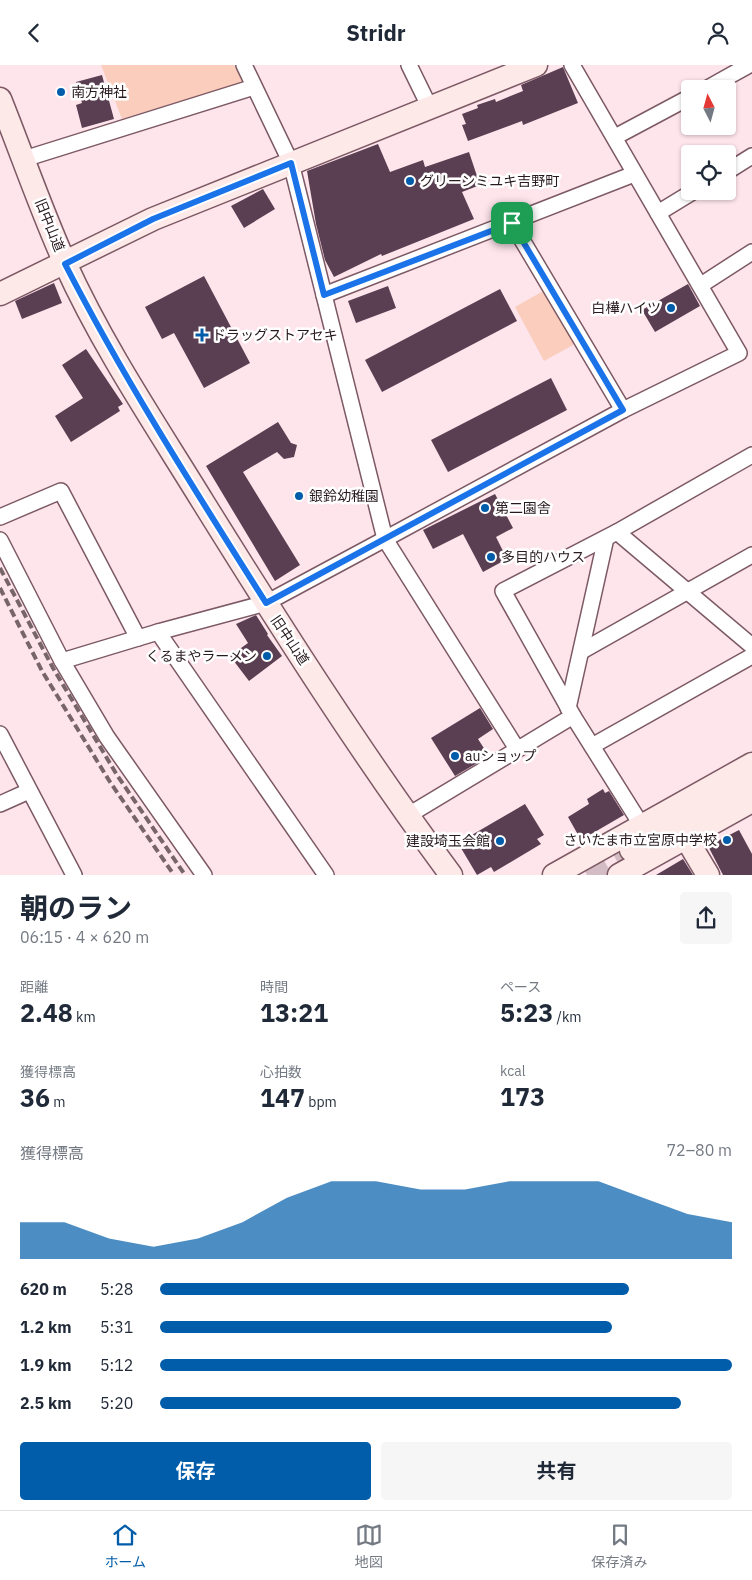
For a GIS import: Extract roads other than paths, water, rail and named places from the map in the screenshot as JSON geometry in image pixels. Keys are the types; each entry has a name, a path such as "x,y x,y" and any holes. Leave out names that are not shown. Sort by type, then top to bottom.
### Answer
{"street":[{"path":"244,65 291,163 385,539 517,749"},
{"path":"409,65 430,108"},
{"path":"0,294 65,264 153,219 536,65"},
{"path":"62,661 158,632 266,603 623,410 745,349 701,285 634,174 616,137 572,65"},
{"path":"722,80 749,65 752,71"},
{"path":"24,159 254,87"},
{"name":"旧中山道","path":"0,99 65,264 100,333 132,389 266,603 408,816 451,875"},
{"path":"616,137 681,102"},
{"path":"736,166 752,156"},
{"path":"324,295 634,174"},
{"path":"658,213 681,199"},
{"path":"512,223 623,410"},
{"path":"701,285 752,253"},
{"path":"642,826 570,712 502,591 611,535 752,455"},
{"path":"0,517 60,491 138,638"},
{"path":"611,535 687,592 752,646"},
{"path":"408,816 517,749 570,712 582,651 611,535"},
{"path":"0,540 62,661 106,737 204,875"},
{"path":"582,651 752,555"},
{"path":"158,632 326,875"},
{"path":"592,746 752,657"},
{"path":"0,734 74,875"},
{"path":"565,872 752,764"},
{"path":"631,851 752,783"},
{"path":"0,804 30,791"},
{"path":"619,875 752,801"},
{"path":"686,838 708,875"}],"tunnel":[{"path":"587,875 631,850"}],"railway":[{"path":"0,568 53,668 117,775 185,875"},
{"path":"0,588 42,671 110,782 174,875"}],"place":[{"name":"南方神社","path":"61,92"},
{"name":"グリーンミユキ吉野町","path":"410,181"},
{"name":"白樺ハイツ","path":"671,308"},
{"name":"ドラッグストアセキ","path":"202,335"},
{"name":"銀鈴幼稚園","path":"299,496"},
{"name":"第二園舎","path":"485,508"},
{"name":"多目的ハウス","path":"491,557"},
{"name":"くるまやラーメン","path":"267,656"},
{"name":"auショップ","path":"455,756"},
{"name":"さいたま市立宮原中学校","path":"727,840"},
{"name":"建設埼玉会館","path":"500,841"}]}
